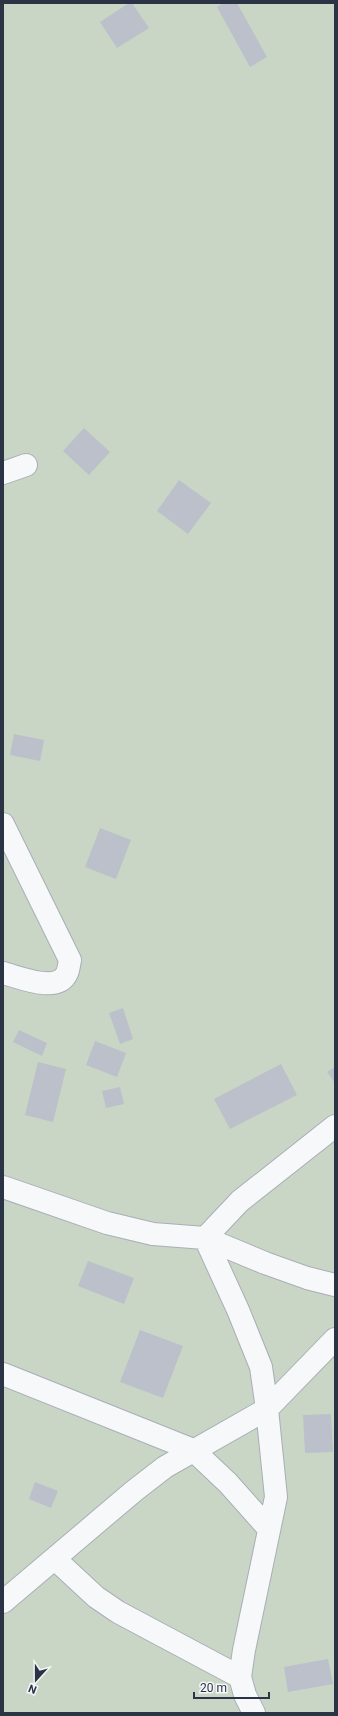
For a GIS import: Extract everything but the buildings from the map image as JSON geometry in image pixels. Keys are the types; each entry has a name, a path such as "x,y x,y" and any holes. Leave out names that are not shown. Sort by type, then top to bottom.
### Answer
{"street":[{"path":"3,472 26,465"},
{"path":"3,824 70,960 67,974 58,981 43,984 3,973"},
{"path":"205,1238 240,1201 335,1126"},
{"path":"3,1187 107,1223 153,1234 205,1238 265,1263 307,1278 335,1285"},
{"path":"205,1238 238,1310 261,1367 268,1409 276,1497 244,1650 240,1677 245,1695 254,1713"},
{"path":"3,1602 164,1467 268,1409 335,1339"},
{"path":"3,1374 193,1450 228,1483 269,1529"},
{"path":"55,1559 96,1597 118,1612 240,1677"}],"green space":[{"path":"3,3 335,3 335,1713 3,1713"}]}
